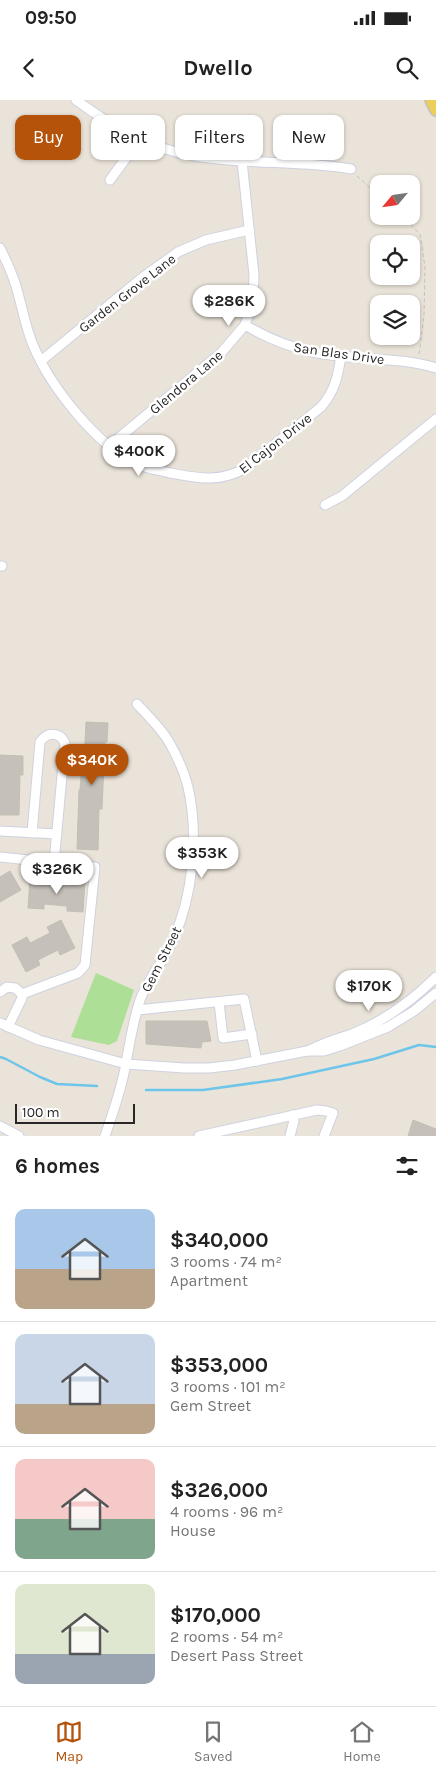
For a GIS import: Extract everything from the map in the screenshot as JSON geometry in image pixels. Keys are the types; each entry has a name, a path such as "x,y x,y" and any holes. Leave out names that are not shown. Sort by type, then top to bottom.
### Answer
{"main road":[{"path":"431,100 436,110"}],"street":[{"path":"76,100 97,115"},
{"path":"165,149 194,156 351,169"},
{"path":"110,180 125,160"},
{"name":"Glendora Lane","path":"109,446 222,353 245,325 254,292 254,275 242,161"},
{"name":"Garden Grove Lane","path":"41,362 143,278 178,252 206,240 249,230"},
{"name":"El Cajon Drive","path":"0,248 16,287 27,330 41,362 61,393 109,446 128,459 153,469 200,479 221,478 234,474 250,465 328,400 336,385 341,356"},
{"name":"San Blas Drive","path":"245,325 287,346 314,353 418,363 436,368"},
{"path":"326,505 342,496 436,419"},
{"name":"Gem Street","path":"105,1136 126,1064 137,1010 148,984 172,941 181,920 189,889 193,838 188,787 182,768 168,740 137,704"},
{"path":"32,833 40,742 48,735 53,734 62,738 65,743 54,862"},
{"path":"0,831 57,834"},
{"path":"0,857 95,867 84,965 78,973 22,994"},
{"path":"307,1051 385,1018 405,1005 436,977"},
{"path":"0,992 7,987 15,988 22,994"},
{"path":"22,994 22,998 4,1025 40,1040 126,1064 209,1068 307,1051 324,1052 388,1027 436,993"},
{"path":"137,1010 244,999 257,1061"},
{"path":"219,1002 223,1038 252,1034"},
{"path":"199,1136 317,1110 333,1113 324,1136"},
{"path":"290,1136 294,1121 293,1116"},
{"path":"0,1126 18,1136"},
{"path":"242,1136 245,1126"}],"path":[{"path":"351,169 370,187"},
{"path":"410,225 420,234 425,267 424,316 418,363"}],"green space":[{"path":"96,973 134,990 117,1041 109,1045 71,1037"}],"building":[{"path":"86,722 108,723 107,742 105,742 102,809 99,809 98,850 77,849 79,790 82,762 84,762"},
{"path":"0,755 23,756 23,775 20,775 19,815 0,815"},
{"path":"10,871 21,890 0,902 0,877"},
{"path":"30,878 45,879 45,884 68,886 68,881 85,882 83,912 67,911 67,906 44,904 44,909 28,908"},
{"path":"61,920 75,948 60,955 58,950 38,960 40,965 26,972 12,945 27,937 30,943 50,933 47,927"},
{"path":"146,1021 207,1021 211,1041 202,1042 201,1048 146,1044"},
{"path":"413,1120 436,1129 436,1136 408,1136"}],"waterway":[{"path":"146,1090 203,1090 282,1079 374,1059 419,1045 436,1047"},
{"path":"0,1057 57,1084 97,1086"}]}
